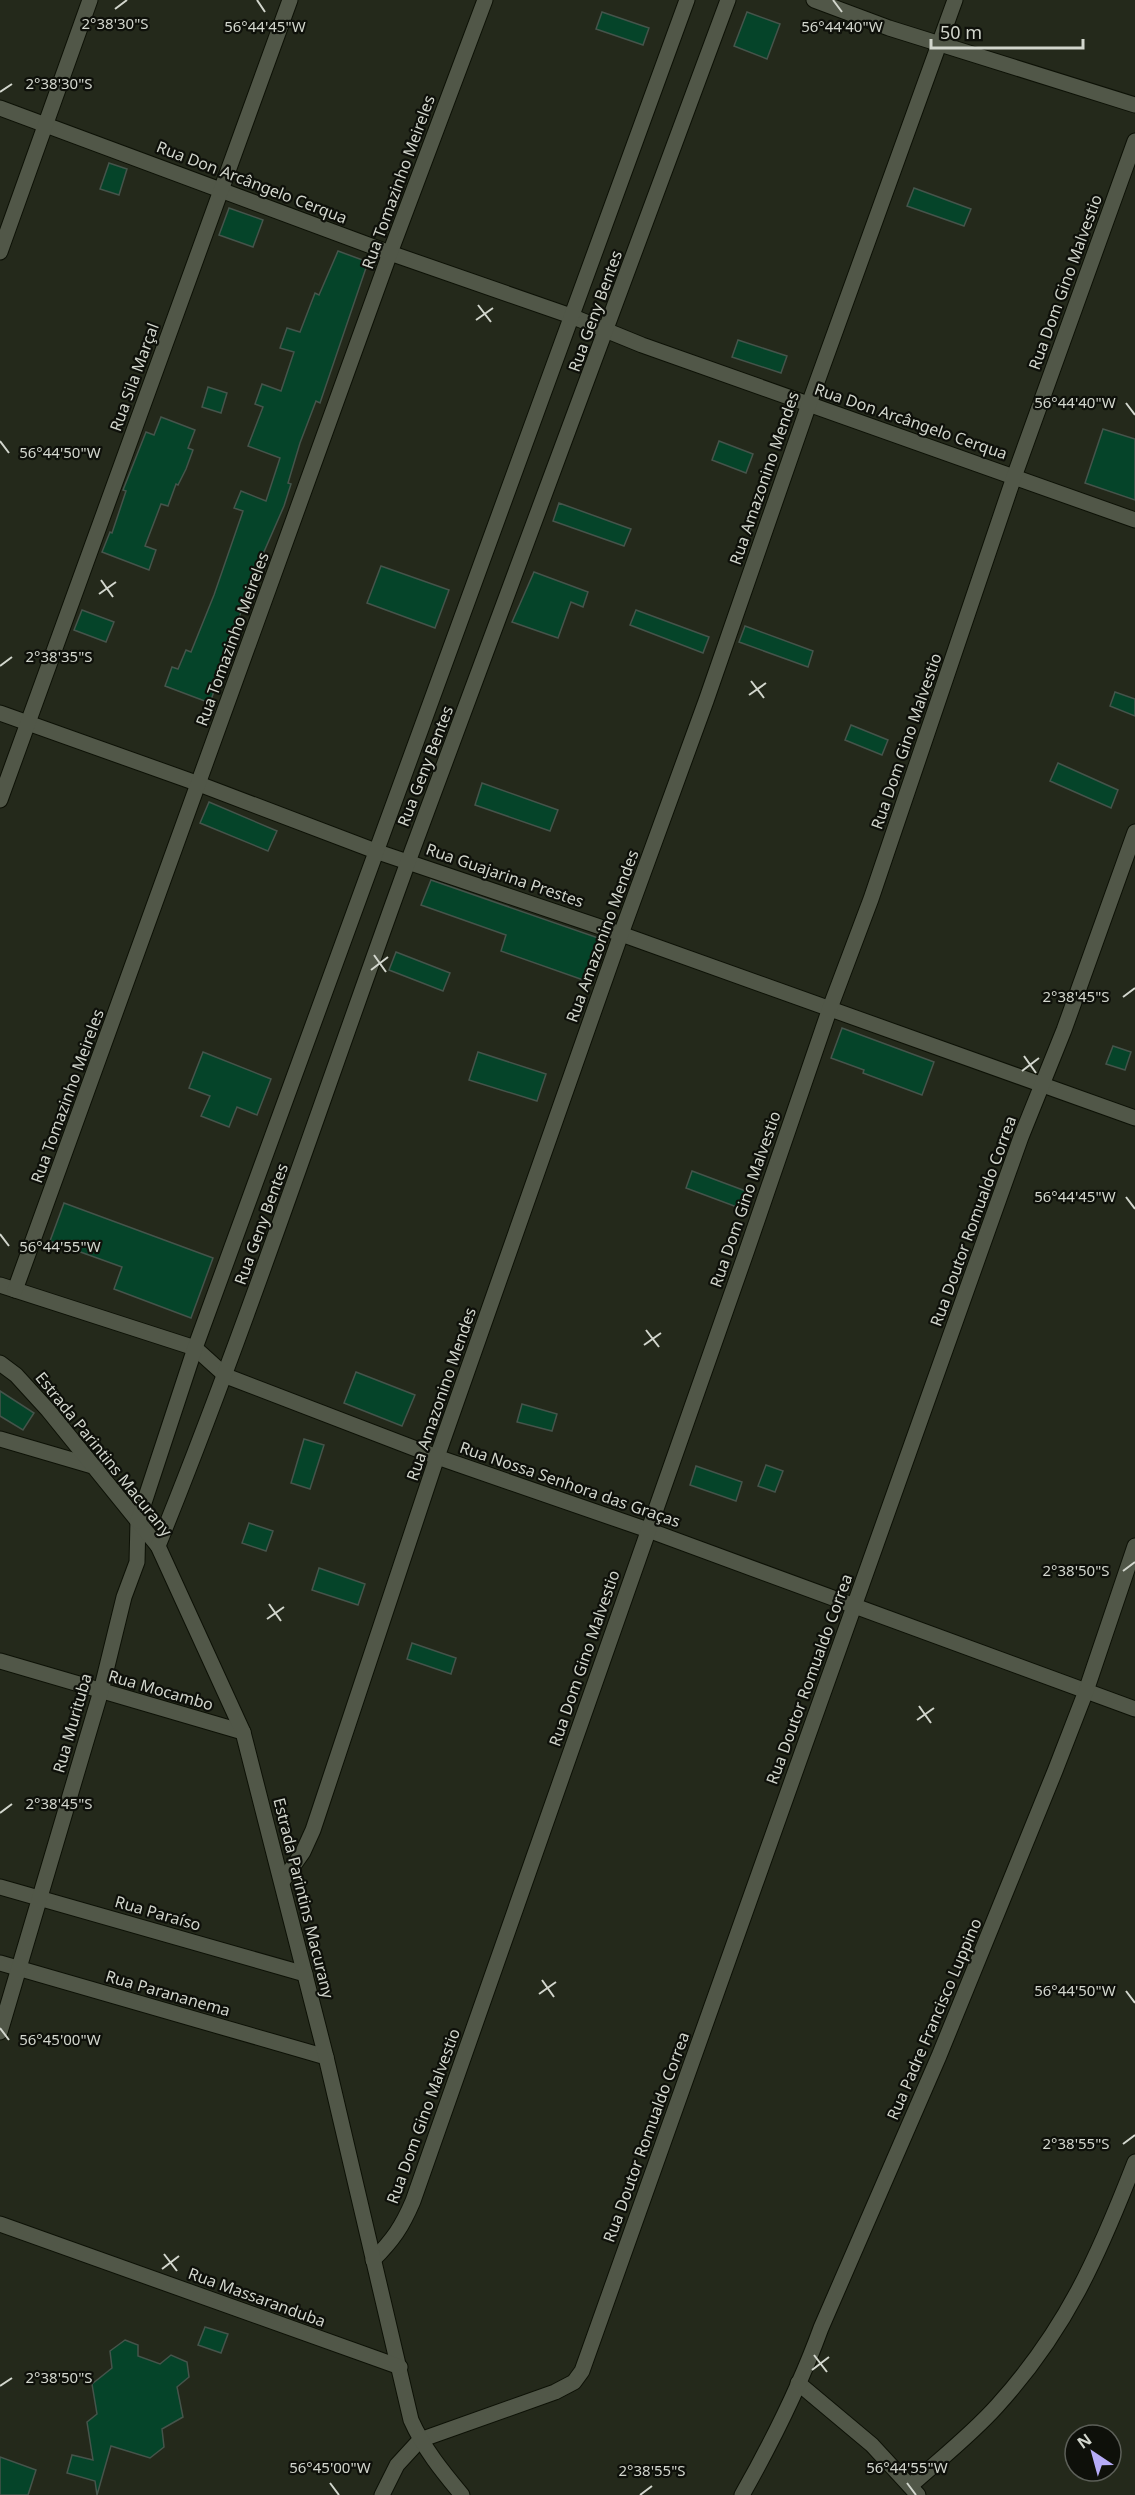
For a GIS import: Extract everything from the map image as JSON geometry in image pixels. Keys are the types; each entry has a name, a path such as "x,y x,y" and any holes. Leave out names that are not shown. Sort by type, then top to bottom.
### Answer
{"street":[{"path":"0,252 90,0"},
{"name":"Rua Sila Marçal","path":"0,800 290,0"},
{"name":"Rua Tomazinho Meireles","path":"15,1290 390,253 485,0"},
{"name":"Rua Geny Bentes","path":"138,1521 195,1348 378,852 687,0"},
{"name":"Rua Geny Bentes","path":"158,1546 226,1376 408,861 607,331 728,0"},
{"path":"814,0 940,44 1135,105"},
{"name":"Rua Amazonino Mendes","path":"282,1882 303,1852 313,1830 437,1457 621,934 706,701 809,404 955,0"},
{"name":"Rua Don Arcângelo Cerqua","path":"0,108 390,253 1135,520"},
{"name":"Rua Dom Gino Malvestio","path":"373,2260 393,2241 412,2201 830,1008 871,899 1014,477 1135,141"},
{"name":"Rua Guajarina Prestes","path":"0,712 378,852 621,934 1135,1118"},
{"name":"Rua Doutor Romualdo Correa","path":"420,2440 555,2392 574,2382 582,2371 1017,1148 1135,832"},
{"name":"Rua Nossa Senhora das Graças","path":"0,1285 195,1348 226,1376 437,1457 648,1530 1135,1709"},
{"name":"Estrada Parintins Macurany","path":"0,1363 16,1375 96,1467 158,1546 243,1732 326,2057 411,2420 420,2440 462,2495"},
{"path":"0,1439 96,1467"},
{"name":"Rua Murituba","path":"0,2032 101,1691 124,1596 137,1562 138,1521"},
{"path":"137,1562 158,1546"},
{"name":"Rua Padre Francisco Luppino","path":"742,2495 761,2462 798,2383 939,2055 1086,1691 1135,1546"},
{"name":"Rua Mocambo","path":"0,1661 243,1732"},
{"name":"Rua Paraíso","path":"0,1887 305,1974"},
{"name":"Rua Parananema","path":"0,1963 326,2057"},
{"path":"798,2383 872,2445 914,2491 996,2408 1061,2324 1104,2242 1135,2162"},
{"name":"Rua Massaranduba","path":"0,2224 400,2367"},
{"path":"382,2495 397,2465 420,2440"}],"building":[{"path":"602,12 649,28 643,45 596,29"},
{"path":"747,12 780,24 767,59 734,46"},
{"path":"109,163 127,169 119,195 100,189"},
{"path":"914,188 971,209 964,226 907,206"},
{"path":"229,208 263,220 253,247 219,235"},
{"path":"338,251 368,262 320,403 316,401 300,443 284,506 253,577 210,703 165,686 172,667 178,669 186,650 191,652 214,595 243,511 234,508 241,491 266,501 280,458 248,446 263,407 255,404 262,384 281,391 294,352 280,348 287,328 300,332 315,293 319,295"},
{"path":"738,340 787,356 781,373 732,357"},
{"path":"208,387 227,393 221,413 202,407"},
{"path":"161,417 195,430 188,448 193,450 186,469 178,485 176,484 168,506 161,504 145,546 156,550 149,570 102,552 110,532 112,533 126,491 123,490 146,432 154,435"},
{"path":"1103,429 1135,439 1135,500 1085,483"},
{"path":"719,441 753,454 746,473 712,460"},
{"path":"559,503 631,529 624,546 553,521"},
{"path":"381,566 449,590 435,628 367,603"},
{"path":"534,572 588,592 583,607 571,602 558,638 512,622"},
{"path":"82,610 114,622 106,642 74,630"},
{"path":"636,610 709,637 703,653 630,625"},
{"path":"745,626 813,651 808,667 739,642"},
{"path":"1115,692 1135,699 1135,716 1110,706"},
{"path":"851,725 888,740 882,755 845,740"},
{"path":"1058,763 1118,790 1111,808 1050,781"},
{"path":"482,783 558,810 550,831 475,805"},
{"path":"209,802 277,831 268,851 200,823"},
{"path":"431,880 604,940 589,982 501,951 506,935 421,905"},
{"path":"396,952 450,973 443,991 389,970"},
{"path":"842,1028 934,1062 922,1095 863,1073 864,1070 831,1058"},
{"path":"1113,1046 1131,1052 1125,1070 1106,1064"},
{"path":"203,1052 271,1079 257,1115 237,1107 229,1127 201,1116 210,1096 189,1088"},
{"path":"478,1052 546,1074 537,1101 469,1080"},
{"path":"692,1171 751,1193 745,1210 686,1188"},
{"path":"64,1203 213,1258 191,1318 114,1289 122,1267 50,1241"},
{"path":"356,1372 415,1395 402,1426 344,1403"},
{"path":"0,1391 34,1413 23,1430 0,1416"},
{"path":"522,1404 557,1414 552,1431 517,1422"},
{"path":"304,1439 324,1445 310,1489 291,1483"},
{"path":"766,1465 783,1471 775,1492 758,1486"},
{"path":"696,1466 742,1482 736,1501 690,1485"},
{"path":"249,1523 273,1531 266,1551 242,1543"},
{"path":"319,1568 365,1584 358,1605 312,1590"},
{"path":"412,1643 456,1658 451,1674 407,1659"},
{"path":"205,2327 228,2334 221,2353 198,2345"},
{"path":"125,2340 138,2345 138,2356 160,2364 171,2355 187,2362 189,2377 177,2387 183,2417 162,2429 164,2447 150,2458 111,2446 97,2495 95,2481 67,2473 72,2455 93,2460 87,2422 97,2414 92,2384 112,2368 110,2351"},
{"path":"0,2457 36,2470 28,2495 0,2495"}]}
